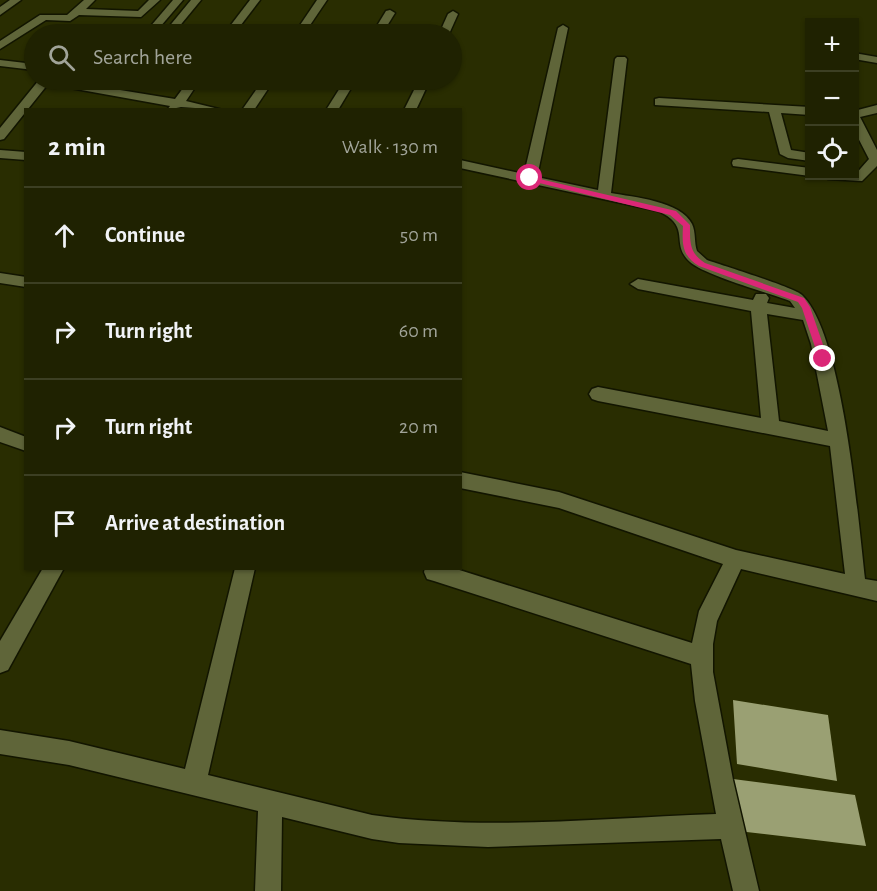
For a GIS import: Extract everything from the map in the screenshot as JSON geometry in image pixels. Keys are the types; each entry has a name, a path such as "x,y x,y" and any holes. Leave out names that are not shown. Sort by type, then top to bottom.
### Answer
{"street":[{"path":"33,24 44,17 68,19 90,0"},
{"path":"78,12 141,14 155,0"},
{"path":"158,24 178,0"},
{"path":"176,24 196,0"},
{"path":"237,24 255,0"},
{"path":"306,24 322,0"},
{"path":"0,12 9,2"},
{"path":"383,24 390,13"},
{"path":"448,24 453,14"},
{"path":"530,178 563,28"},
{"path":"0,46 24,30"},
{"path":"859,57 877,60"},
{"path":"604,197 621,59"},
{"path":"0,63 24,67"},
{"path":"0,136 37,90"},
{"path":"102,90 196,108"},
{"path":"176,106 188,90"},
{"path":"249,108 261,90"},
{"path":"333,108 344,90"},
{"path":"411,108 419,90"},
{"path":"659,102 805,111"},
{"path":"774,108 785,151 788,154 805,156"},
{"path":"859,115 877,109"},
{"path":"859,126 874,163 859,176"},
{"path":"0,154 24,156"},
{"path":"738,163 805,171"},
{"path":"462,164 662,208 673,213 686,225 686,249 694,260 801,300 809,316 823,359 839,440 856,586"},
{"path":"0,278 24,282"},
{"path":"638,284 809,316"},
{"path":"764,286 758,306 771,427"},
{"path":"598,394 839,440"},
{"path":"0,434 24,444"},
{"path":"462,480 559,500 736,559 877,591"},
{"path":"736,559 707,620 700,657 730,825 746,891"},
{"path":"0,662 53,570"},
{"path":"194,783 245,570"},
{"path":"434,572 700,657"},
{"path":"0,742 69,753 372,827 399,831 488,835 730,825"},
{"path":"268,891 270,801"}],"building":[{"path":"733,700 828,715 837,781 737,764"},
{"path":"733,779 855,795 866,846 738,831"}],"route":[{"path":"530,178 604,197 662,208 673,213 686,225 686,249 694,260 801,300 806,307 823,359"}]}
